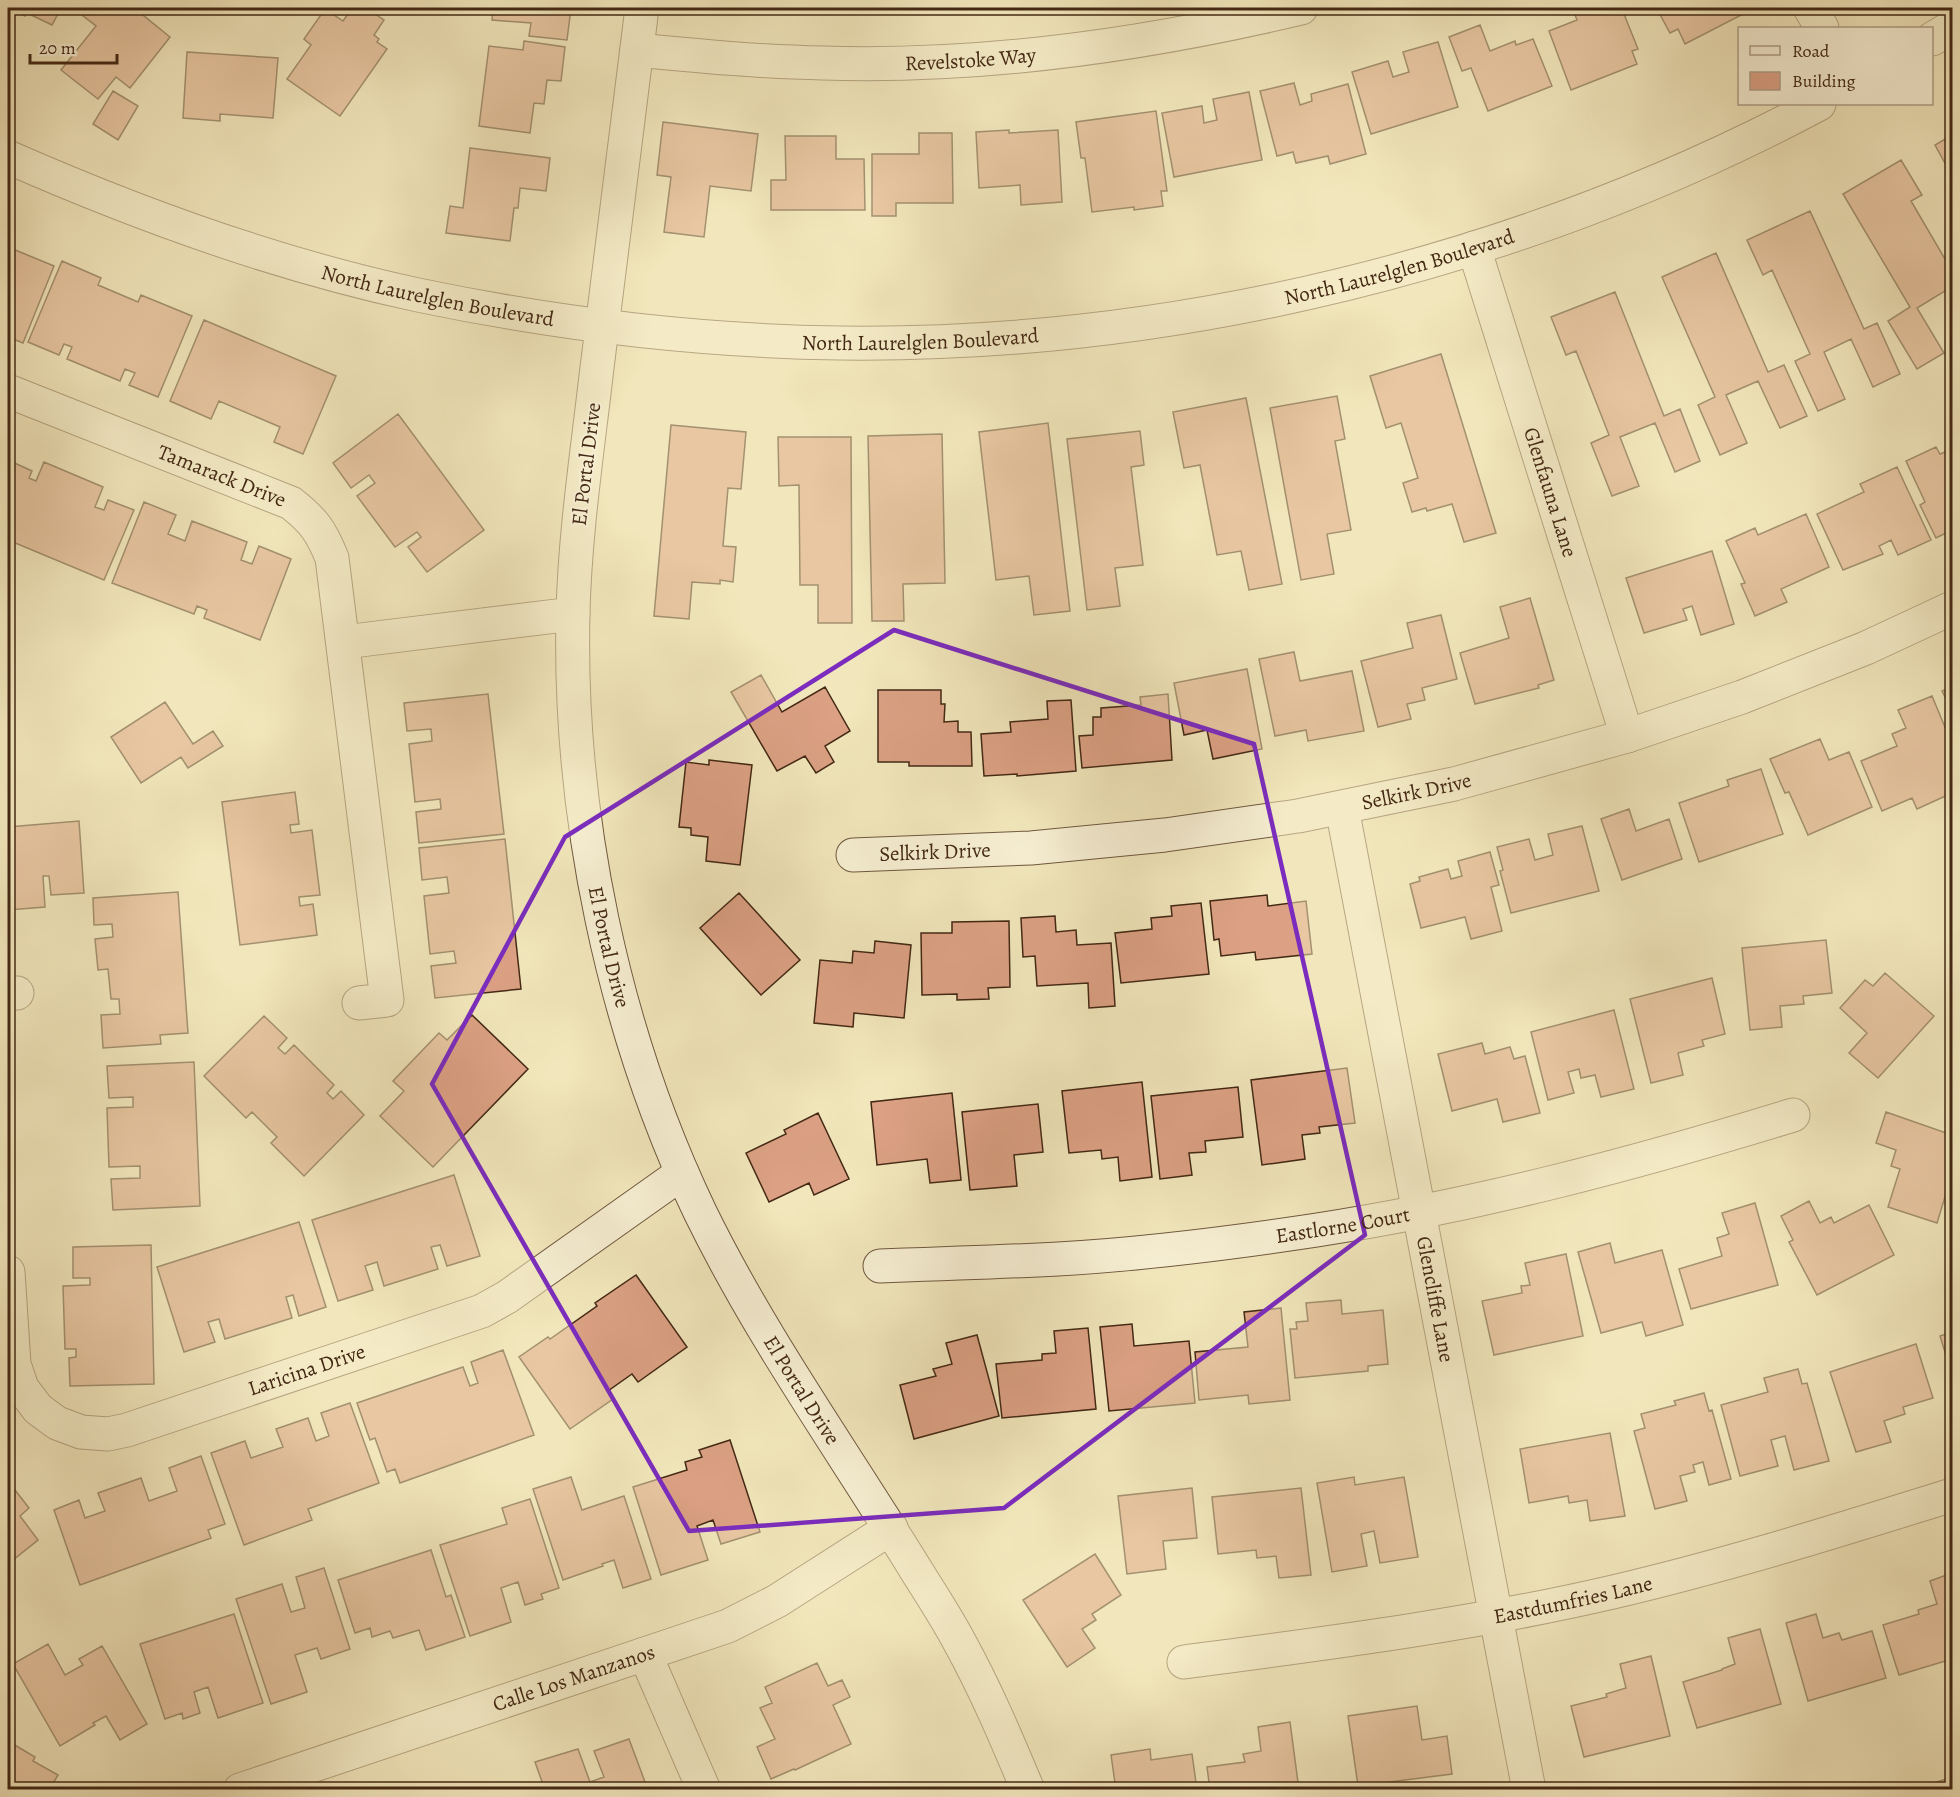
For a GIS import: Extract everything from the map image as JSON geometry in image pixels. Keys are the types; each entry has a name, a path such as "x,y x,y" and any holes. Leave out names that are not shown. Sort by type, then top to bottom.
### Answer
{"street":[{"name":"El Portal Drive","path":"642,8 578,524 573,614 576,730 585,822 600,914 623,1005 651,1093 682,1173 702,1215 756,1317 891,1528 960,1642 1001,1725 1028,1790"},
{"name":"Revelstoke Way","path":"637,50 732,59 825,63 949,61 1041,54 1133,42 1227,25 1301,8"},
{"path":"1810,8 1821,27"},
{"path":"1933,38 1953,27"},
{"name":"North Laurelglen Boulevard","path":"8,157 107,200 208,236 311,268 415,294 520,314 696,336 839,343 946,341 1089,330 1195,315 1301,294 1439,259 1579,212 1693,165 1817,105"},
{"name":"Glenfauna Lane","path":"1474,248 1627,736"},
{"name":"Tamarack Drive","path":"8,391 291,503 310,518 324,537 332,558 344,642 387,1000 359,1003"},
{"name":"Selkirk Drive","path":"853,855 1031,848 1165,835 1342,808 1454,784 1627,736 1742,697 1866,648 1953,608"},
{"path":"344,642 573,614"},
{"name":"Glencliffe Lane","path":"1342,808 1530,1790"},
{"name":"Eastlorne Court","path":"880,1266 1059,1259 1162,1250 1317,1230 1419,1212 1579,1177 1679,1150 1793,1115"},
{"name":"Laricina Drive","path":"8,1272 14,1364 22,1388 38,1409 57,1423 81,1432 108,1434 127,1430 482,1311 507,1297 682,1173"},
{"name":"Eastdumfries Lane","path":"1184,1662 1380,1636 1496,1616 1613,1592 1784,1548 1953,1496"},
{"name":"Calle Los Manzanos","path":"240,1790 728,1626 777,1601 891,1528"},
{"path":"645,1654 704,1790"}],"highlighted area":[{"path":"894,630 1254,744 1365,1235 1004,1508 689,1531 432,1084 565,837"}],"building":[{"path":"8,8 61,8 52,25 27,13 25,16"},
{"path":"75,8 142,8 146,11 143,15 170,37 130,88 116,77 98,99 61,70 96,26"},
{"path":"352,8 366,8 384,20 374,35 379,39 377,42 387,49 340,116 287,79 311,45 304,39 325,9 343,21"},
{"path":"493,8 571,8 567,40 529,36 531,23 492,20"},
{"path":"1591,8 1625,8 1622,9 1638,49 1632,51 1637,64 1571,90 1549,31 1577,20 1575,15"},
{"path":"1650,8 1747,8 1749,11 1685,44 1678,29 1670,33 1658,11 1653,14"},
{"path":"1480,25 1490,51 1515,41 1516,45 1533,39 1552,86 1488,111 1471,68 1462,71 1449,37"},
{"path":"524,41 565,47 561,81 547,80 544,104 534,103 530,133 479,126 489,46 523,50"},
{"path":"1438,42 1458,107 1371,134 1352,72 1388,61 1393,77 1409,72 1403,52"},
{"path":"187,52 278,58 273,118 220,114 220,121 183,118"},
{"path":"1294,83 1300,105 1312,101 1311,94 1348,84 1366,154 1330,164 1328,156 1296,163 1293,152 1277,156 1260,91"},
{"path":"113,91 138,106 118,140 93,124"},
{"path":"1249,92 1262,160 1174,177 1162,113 1202,106 1204,123 1217,120 1213,99"},
{"path":"1156,111 1167,191 1161,191 1163,206 1092,212 1085,158 1081,158 1076,122"},
{"path":"663,122 758,134 751,191 710,186 704,237 664,232 671,177 657,175"},
{"path":"1009,130 1009,133 1058,130 1062,202 1021,205 1020,185 979,188 976,132"},
{"path":"919,133 952,133 953,203 896,203 896,216 872,216 872,154 919,154"},
{"path":"1952,135 1952,176 1935,145"},
{"path":"785,136 836,136 836,159 864,159 865,210 771,210 771,180 786,180"},
{"path":"470,148 550,158 546,191 520,188 518,208 514,208 510,241 446,233 450,206 463,208"},
{"path":"1901,160 1922,195 1911,201 1952,271 1952,297 1948,289 1917,308 1944,353 1917,369 1888,321 1910,307 1843,194"},
{"path":"1810,211 1864,329 1877,323 1900,374 1873,387 1851,339 1824,352 1845,399 1818,411 1795,361 1810,354 1772,270 1763,275 1747,240"},
{"path":"8,247 54,266 23,343 8,337"},
{"path":"1716,253 1768,372 1784,365 1807,416 1780,428 1758,381 1726,395 1747,443 1720,455 1698,405 1715,397 1662,277"},
{"path":"62,261 101,278 98,285 138,302 141,295 192,316 158,397 129,385 135,373 125,369 120,381 67,359 72,347 64,344 59,355 28,342"},
{"path":"1615,292 1664,416 1680,409 1700,461 1675,472 1655,423 1620,437 1639,486 1612,496 1591,443 1609,435 1576,351 1566,355 1551,317"},
{"path":"204,320 336,376 303,454 274,442 280,427 219,401 211,419 170,401"},
{"path":"1441,354 1496,533 1464,542 1452,504 1427,511 1426,508 1412,512 1403,483 1418,478 1401,423 1386,428 1370,376"},
{"path":"1337,396 1345,439 1335,441 1351,530 1327,534 1334,574 1301,580 1270,408"},
{"path":"1246,398 1282,584 1249,590 1241,551 1217,555 1200,465 1184,468 1173,412"},
{"path":"398,414 484,530 427,572 408,547 421,537 417,532 395,547 357,496 375,483 369,475 351,488 333,463"},
{"path":"1048,423 1070,611 1034,615 1029,576 996,580 979,432"},
{"path":"671,425 746,432 741,489 728,488 723,546 736,547 733,582 720,580 720,584 692,582 689,619 654,616"},
{"path":"1140,431 1144,465 1131,467 1143,565 1115,568 1120,606 1087,610 1067,439"},
{"path":"942,434 945,583 903,584 904,621 872,621 868,436"},
{"path":"778,437 851,437 852,623 818,623 818,585 800,585 799,485 779,486"},
{"path":"1936,447 1940,454 1952,449 1952,530 1936,538 1920,505 1925,502 1906,461"},
{"path":"8,460 32,471 29,478 36,481 44,462 103,487 95,507 104,510 108,500 134,510 104,580 8,540"},
{"path":"1897,467 1931,540 1898,555 1891,540 1879,546 1883,554 1843,570 1817,514 1864,492 1860,484"},
{"path":"144,502 176,515 168,534 185,541 192,521 247,542 241,560 252,564 259,546 291,559 260,640 204,618 207,610 197,606 194,614 112,583"},
{"path":"1806,514 1829,567 1781,589 1787,602 1755,616 1741,584 1745,583 1726,541 1755,528 1758,535"},
{"path":"1712,551 1734,624 1701,635 1692,606 1683,609 1687,620 1644,633 1626,578"},
{"path":"1530,598 1554,680 1538,685 1539,688 1475,704 1460,653 1509,638 1500,607"},
{"path":"1441,615 1457,679 1422,688 1425,700 1407,704 1411,719 1378,727 1361,661 1413,648 1407,623"},
{"path":"1294,652 1300,681 1352,671 1364,731 1308,741 1306,730 1275,736 1259,659"},
{"path":"1247,669 1262,749 1213,759 1207,730 1184,735 1174,683"},
{"path":"761,675 782,712 825,687 850,731 825,746 834,762 816,773 805,756 777,771 731,692"},
{"path":"1952,686 1952,711 1942,691"},
{"path":"878,690 941,690 941,704 945,704 944,722 958,721 958,732 971,732 972,766 909,766 909,762 878,762"},
{"path":"488,694 504,834 419,843 416,812 441,809 440,799 415,802 409,744 432,741 431,729 407,731 404,703"},
{"path":"1168,694 1172,760 1082,768 1079,736 1093,735 1093,717 1101,717 1101,708 1141,705 1140,697"},
{"path":"1932,696 1952,744 1952,779 1948,781 1952,793 1917,809 1912,798 1882,811 1861,761 1897,746 1892,734 1906,728 1898,710"},
{"path":"1071,700 1076,771 984,776 981,734 1011,732 1010,722 1048,719 1047,701"},
{"path":"165,702 193,744 213,731 223,746 188,768 181,757 141,783 111,737"},
{"path":"1820,739 1829,760 1849,752 1872,807 1808,835 1789,792 1785,793 1770,759"},
{"path":"709,760 752,765 740,865 706,861 708,837 691,835 691,828 679,827 686,762 709,765"},
{"path":"1761,769 1783,834 1699,862 1679,803 1729,786 1727,780"},
{"path":"295,792 299,824 290,825 291,833 312,830 320,895 299,897 300,906 313,904 317,935 240,945 222,802"},
{"path":"1629,809 1636,831 1669,819 1682,859 1622,880 1601,819"},
{"path":"79,821 84,893 51,895 49,876 43,876 45,907 8,910 8,827"},
{"path":"1582,826 1599,891 1511,913 1500,871 1503,870 1497,847 1529,839 1535,860 1553,855 1548,834"},
{"path":"505,839 521,989 435,998 431,966 456,963 454,951 430,954 424,896 449,893 447,877 422,880 419,848"},
{"path":"1490,852 1499,885 1491,887 1502,931 1471,939 1465,917 1421,928 1410,884 1420,881 1419,877 1448,869 1451,879 1462,876 1458,861"},
{"path":"178,892 188,1033 160,1035 161,1044 103,1048 101,1015 120,1014 119,999 111,999 108,969 98,970 95,939 113,937 112,924 94,925 93,898"},
{"path":"739,893 800,960 761,995 700,928"},
{"path":"1267,895 1268,906 1306,901 1312,954 1256,960 1255,952 1221,956 1219,939 1214,940 1210,901"},
{"path":"1201,903 1209,974 1121,983 1115,933 1152,929 1151,918 1172,916 1171,906"},
{"path":"1055,916 1056,932 1076,930 1077,945 1111,943 1115,1006 1089,1008 1088,983 1037,986 1035,956 1023,957 1021,918"},
{"path":"1009,921 1010,987 988,988 989,999 957,1000 957,994 922,995 921,933 952,933 952,922"},
{"path":"1826,940 1832,993 1803,996 1804,1004 1780,1006 1782,1027 1750,1030 1742,948"},
{"path":"875,941 911,945 904,1018 854,1013 853,1027 814,1023 820,960 852,963 853,951 874,953"},
{"path":"1885,973 1934,1016 1878,1078 1849,1053 1867,1033 1840,1008 1865,980 1873,986"},
{"path":"1712,978 1725,1034 1702,1040 1704,1046 1678,1053 1683,1075 1651,1083 1630,999"},
{"path":"1614,1010 1634,1089 1601,1097 1595,1075 1581,1078 1579,1069 1568,1072 1574,1093 1548,1100 1531,1032"},
{"path":"472,1015 528,1069 433,1167 380,1116 404,1091 393,1081 439,1033 447,1040"},
{"path":"264,1016 287,1038 278,1048 285,1054 294,1045 334,1085 327,1093 333,1099 341,1091 364,1115 304,1176 271,1143 277,1137 252,1112 246,1118 204,1076"},
{"path":"1482,1043 1485,1054 1510,1047 1514,1059 1525,1056 1540,1113 1503,1122 1497,1099 1452,1111 1438,1054"},
{"path":"194,1062 200,1206 113,1210 111,1179 140,1178 140,1166 109,1167 107,1108 133,1107 133,1097 109,1098 107,1066"},
{"path":"1347,1068 1355,1123 1319,1127 1320,1133 1302,1135 1305,1159 1262,1165 1251,1080"},
{"path":"1142,1082 1152,1177 1120,1181 1118,1157 1102,1159 1101,1150 1069,1153 1062,1091"},
{"path":"1238,1087 1243,1137 1205,1141 1206,1152 1189,1153 1192,1175 1160,1179 1151,1096"},
{"path":"952,1093 961,1180 930,1183 927,1159 877,1165 871,1102"},
{"path":"1038,1104 1043,1152 1014,1155 1017,1186 970,1190 962,1112"},
{"path":"1886,1112 1952,1135 1952,1174 1937,1223 1888,1207 1900,1169 1891,1166 1896,1150 1876,1143"},
{"path":"818,1113 849,1179 814,1195 809,1183 769,1202 746,1153 786,1134 784,1130"},
{"path":"454,1175 480,1256 447,1266 440,1245 431,1247 438,1269 384,1286 377,1262 365,1266 373,1290 338,1301 312,1220"},
{"path":"1809,1201 1820,1223 1831,1217 1834,1223 1869,1205 1894,1255 1817,1295 1789,1242 1793,1240 1781,1216"},
{"path":"1755,1203 1778,1285 1691,1309 1679,1269 1722,1256 1717,1238 1729,1234 1722,1213"},
{"path":"299,1222 326,1307 299,1316 293,1295 286,1297 292,1318 225,1339 219,1319 208,1322 215,1342 184,1352 157,1267"},
{"path":"1610,1243 1615,1263 1662,1250 1683,1325 1646,1336 1642,1322 1601,1333 1578,1252"},
{"path":"151,1245 154,1384 70,1386 69,1358 76,1357 76,1349 65,1349 63,1286 90,1285 90,1278 73,1278 73,1247"},
{"path":"1566,1254 1583,1336 1494,1355 1482,1301 1522,1293 1521,1286 1530,1285 1525,1263"},
{"path":"636,1275 687,1347 638,1382 632,1374 608,1391 613,1399 570,1429 519,1357 548,1337 550,1339 597,1306 595,1303"},
{"path":"1341,1300 1342,1314 1383,1310 1388,1364 1368,1366 1368,1371 1295,1378 1290,1329 1297,1329 1296,1322 1308,1321 1306,1303"},
{"path":"1281,1308 1290,1400 1249,1404 1248,1395 1199,1400 1195,1352 1248,1347 1244,1312"},
{"path":"1132,1324 1134,1346 1189,1341 1195,1403 1109,1411 1100,1327"},
{"path":"1088,1328 1096,1409 1002,1418 996,1364 1042,1360 1042,1354 1056,1353 1054,1331"},
{"path":"1952,1332 1952,1375 1940,1336"},
{"path":"977,1335 999,1416 914,1439 900,1385 936,1376 933,1369 952,1364 946,1343"},
{"path":"1916,1344 1933,1398 1903,1407 1905,1414 1884,1421 1891,1442 1856,1452 1830,1372"},
{"path":"503,1350 534,1435 400,1483 395,1469 387,1472 375,1438 370,1440 357,1403 463,1367 470,1386 478,1383 471,1362"},
{"path":"1798,1369 1802,1384 1807,1383 1829,1461 1794,1470 1785,1436 1771,1440 1778,1466 1740,1476 1721,1405 1768,1392 1764,1378"},
{"path":"1704,1393 1709,1411 1712,1410 1731,1479 1709,1485 1703,1462 1693,1465 1695,1472 1680,1476 1687,1501 1655,1509 1634,1431 1645,1428 1641,1414 1676,1405 1674,1401"},
{"path":"350,1403 379,1483 308,1509 312,1520 244,1545 211,1453 245,1441 251,1458 283,1447 276,1429 308,1418 316,1441 329,1436 321,1413"},
{"path":"1610,1433 1625,1516 1590,1521 1587,1500 1569,1503 1568,1496 1529,1503 1520,1449"},
{"path":"730,1440 760,1532 721,1544 713,1520 697,1526 708,1560 661,1575 633,1487 687,1470 685,1462 702,1457 699,1450"},
{"path":"201,1456 225,1524 208,1530 211,1538 80,1585 54,1510 79,1500 85,1518 105,1511 98,1493 141,1478 149,1501 177,1491 169,1468"},
{"path":"571,1477 582,1510 624,1496 651,1579 623,1588 614,1560 563,1580 533,1489"},
{"path":"1354,1477 1355,1485 1404,1477 1418,1557 1380,1563 1374,1531 1361,1534 1367,1566 1332,1572 1317,1483"},
{"path":"8,1481 29,1508 20,1516 38,1540 8,1564"},
{"path":"1192,1488 1197,1538 1163,1541 1166,1569 1127,1574 1118,1496"},
{"path":"1301,1488 1311,1575 1279,1578 1276,1556 1257,1558 1256,1550 1218,1554 1212,1497"},
{"path":"530,1499 559,1588 541,1594 543,1599 525,1605 518,1582 501,1588 511,1622 470,1636 440,1545 507,1524 502,1508"},
{"path":"431,1550 446,1597 451,1595 465,1637 426,1650 419,1630 393,1638 390,1631 372,1637 370,1628 355,1633 338,1580"},
{"path":"1095,1554 1121,1595 1092,1614 1096,1620 1082,1629 1095,1648 1067,1667 1023,1600"},
{"path":"324,1568 350,1649 321,1659 317,1648 295,1655 307,1692 271,1704 236,1599 282,1584 291,1612 305,1608 296,1577"},
{"path":"1952,1573 1952,1659 1899,1675 1883,1625 1919,1614 1918,1610 1937,1604 1930,1581"},
{"path":"234,1614 263,1703 218,1718 208,1687 194,1692 200,1713 183,1719 182,1713 165,1719 140,1644"},
{"path":"1816,1614 1823,1638 1839,1633 1842,1640 1872,1631 1886,1678 1808,1701 1786,1623"},
{"path":"1760,1629 1781,1704 1697,1728 1683,1682 1735,1664 1728,1638"},
{"path":"48,1644 65,1675 83,1665 79,1659 102,1646 147,1724 120,1740 106,1716 60,1746 13,1664"},
{"path":"1651,1656 1670,1736 1584,1757 1571,1706 1607,1697 1606,1694 1626,1688 1620,1664"},
{"path":"817,1663 828,1686 842,1680 850,1697 833,1705 851,1744 771,1779 757,1747 775,1739 760,1708 772,1703 765,1687"},
{"path":"1417,1706 1422,1740 1447,1736 1452,1774 1358,1786 1348,1716"},
{"path":"1290,1722 1299,1790 1210,1790 1207,1767 1245,1762 1243,1754 1261,1751 1258,1727"},
{"path":"629,1739 648,1790 545,1790 535,1762 578,1749 590,1782 604,1777 594,1751"},
{"path":"8,1741 35,1757 33,1761 58,1775 49,1790 8,1790"},
{"path":"1150,1749 1151,1760 1192,1754 1197,1790 1116,1790 1111,1755"},
{"path":"1952,1777 1952,1790 1926,1790 1925,1786"},
{"path":"503,1783 505,1788 520,1783 523,1790 487,1790"}]}
